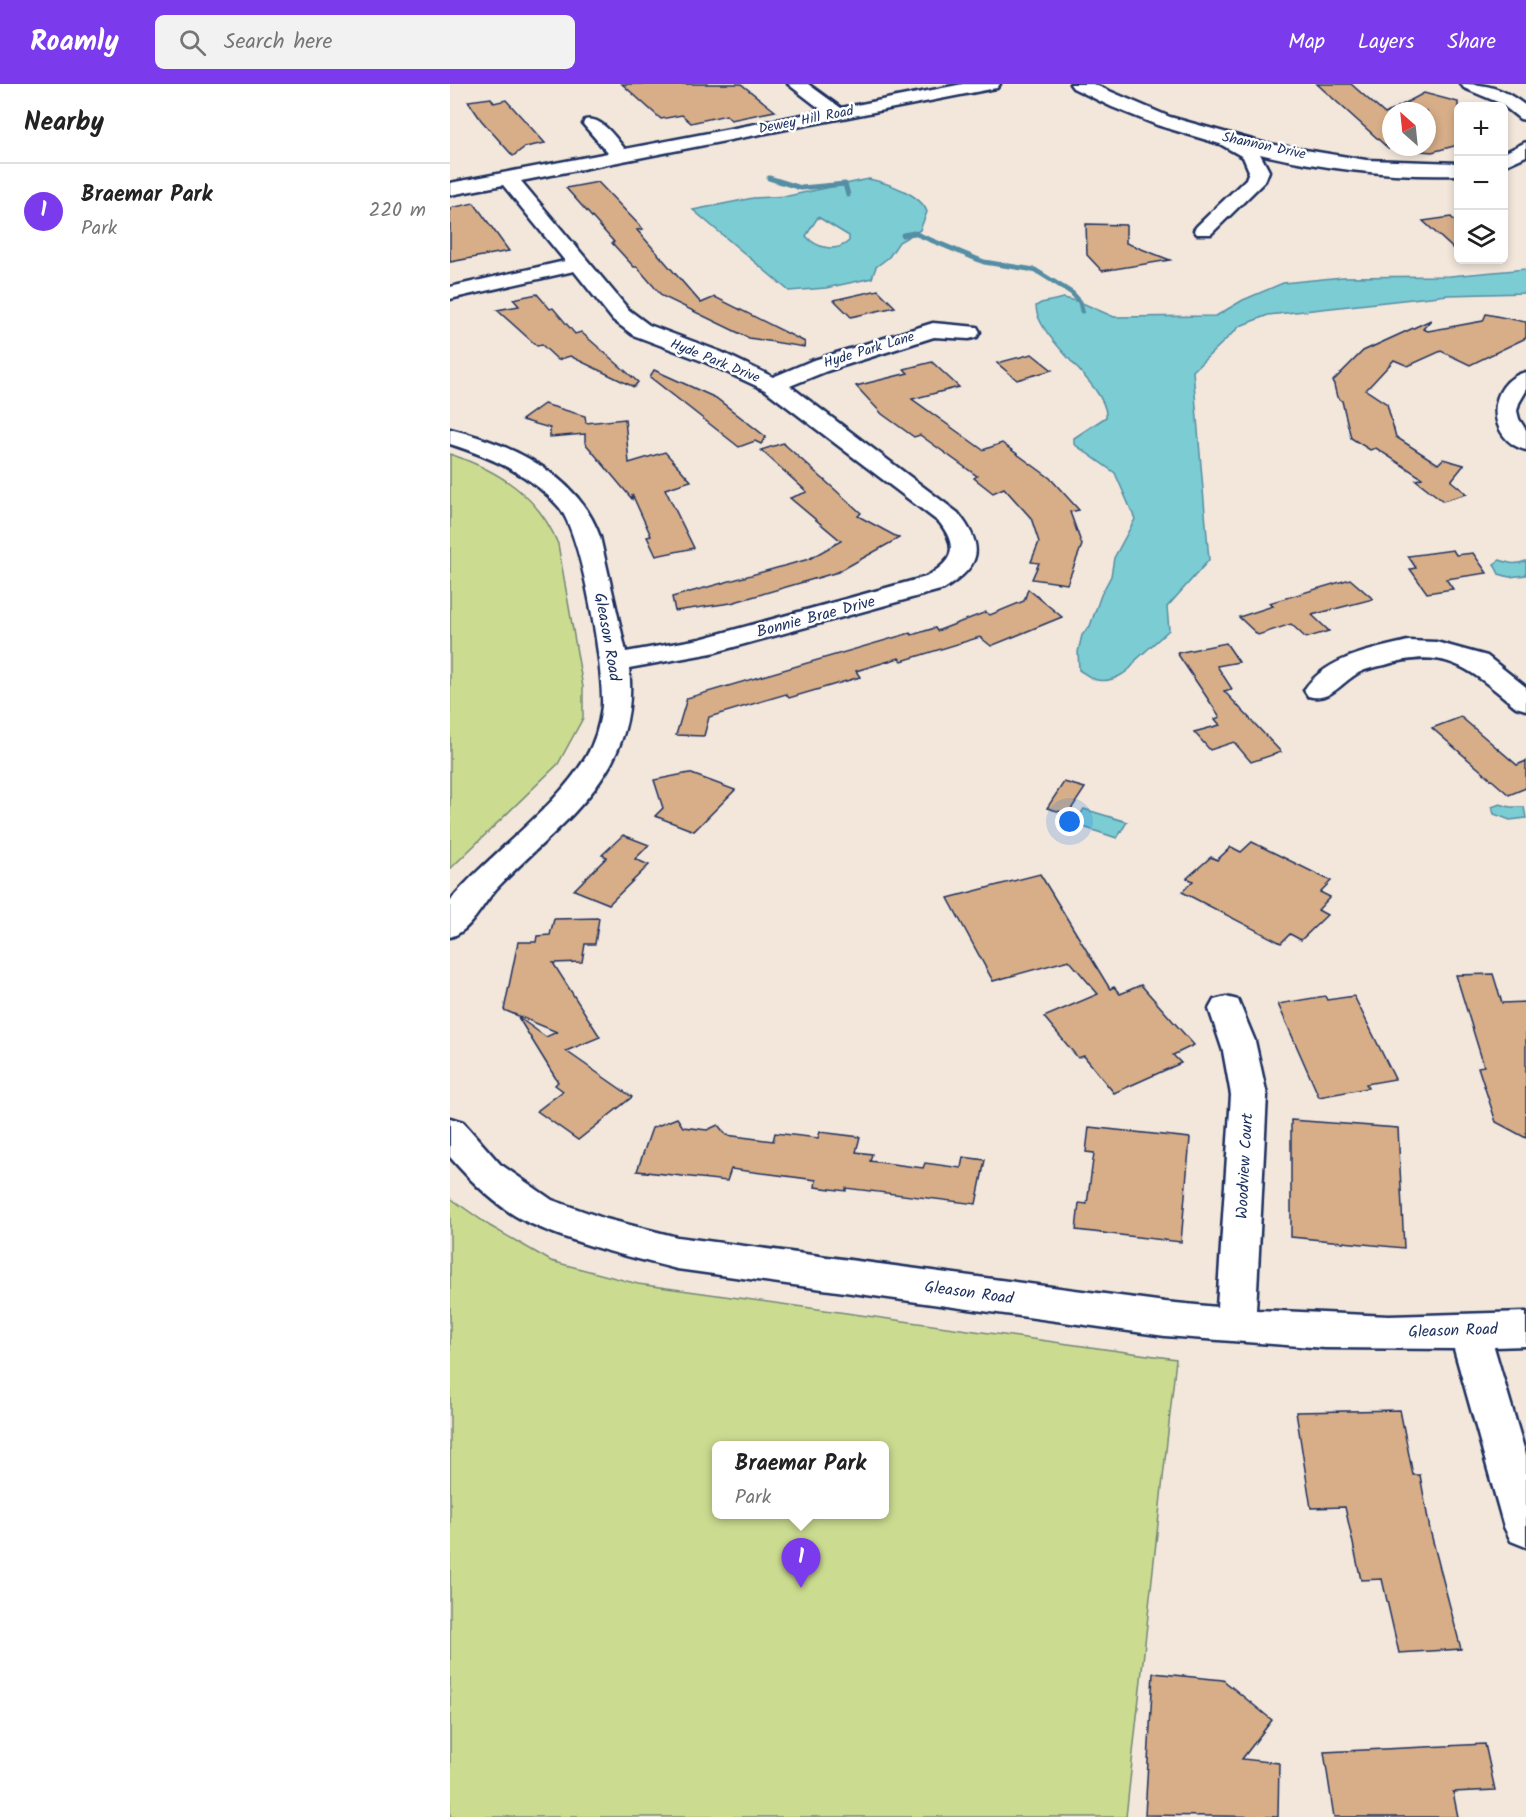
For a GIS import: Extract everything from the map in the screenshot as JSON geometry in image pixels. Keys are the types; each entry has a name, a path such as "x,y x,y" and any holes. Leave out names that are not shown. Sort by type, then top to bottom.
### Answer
{"street":[{"path":"797,84 837,114"},
{"name":"Dewey Hill Road","path":"450,189 991,84"},
{"name":"Shannon Drive","path":"1079,84 1156,117 1226,139 1348,163 1404,169 1454,169"},
{"path":"1470,84 1506,99 1526,115"},
{"path":"592,124 621,156"},
{"path":"1204,230 1255,181 1259,171 1251,154 1226,139"},
{"path":"1508,157 1526,148"},
{"path":"1255,181 1282,172 1348,163"},
{"name":"Hyde Park Drive","path":"508,178 621,315 640,330 723,362 773,385 949,518"},
{"path":"450,292 578,264"},
{"name":"Hyde Park Lane","path":"773,385 819,366 933,330 969,332"},
{"path":"1526,379 1511,392 1505,406 1507,422 1526,443"},
{"name":"Gleason Road","path":"450,436 483,446 516,461 545,480 568,502 583,526 614,662 616,708 611,733 597,764 576,793 494,872 460,910 450,926"},
{"name":"Bonnie Brae Drive","path":"614,662 702,647 934,583 954,572 964,558 965,541 960,530 949,518"},
{"path":"1318,690 1347,667 1408,649 1436,650 1477,662 1526,701"},
{"name":"Woodview Court","path":"1227,1009 1244,1061 1249,1095 1235,1326"},
{"name":"Gleason Road","path":"450,1132 487,1174 539,1211 604,1234 677,1253 1165,1320 1341,1332 1526,1329"},
{"path":"1469,1331 1526,1527"}],"green space":[{"path":"450,454 485,468 515,487 528,498 550,527 558,544 583,687 583,718 558,764 450,869"},
{"path":"450,1198 490,1226 551,1261 638,1284 1176,1359 1126,1817 450,1817"}],"water":[{"path":"869,179 894,186 911,195 924,206 927,212 920,230 899,242 889,257 876,267 872,278 826,288 789,291 693,210 753,198 788,196","holes":["818,217 849,236 849,241 844,245 832,248 815,244 806,236"]},
{"path":"1526,269 1526,293 1448,295 1268,315 1240,326 1193,371 1209,560 1167,607 1169,630 1125,673 1102,681 1079,670 1078,652 1082,635 1090,626 1101,595 1111,576 1114,558 1135,519 1115,473 1074,444 1074,438 1106,417 1104,405 1085,377 1047,333 1039,319 1036,306 1064,298 1080,302 1114,317 1216,316 1243,300 1283,283 1343,277 1450,276"},
{"path":"1500,560 1513,563 1526,561 1526,575 1509,577 1499,574 1494,564"},
{"path":"1500,804 1524,807 1526,818 1510,820 1494,814 1492,807"},
{"path":"1084,809 1127,822 1117,838 1074,824"}],"building":[{"path":"622,84 741,84 775,111 731,120 726,115 691,123 682,115 661,119"},
{"path":"1317,84 1351,84 1382,111 1382,143"},
{"path":"1424,93 1458,102 1454,102 1454,146 1436,151 1436,102 1407,102"},
{"path":"491,98 494,103 506,100 545,143 525,147 513,156 481,120 468,101"},
{"path":"598,182 643,229 637,230 701,303 715,297 805,342 804,347 749,338 662,296 612,243 614,242 566,188"},
{"path":"474,203 509,251 450,262 450,208"},
{"path":"1451,217 1454,220 1454,249 1423,221"},
{"path":"1086,224 1126,225 1126,243 1170,260 1102,271 1087,255"},
{"path":"878,290 895,307 851,317 834,300"},
{"path":"537,294 550,309 553,308 575,334 581,332 638,382 634,387 570,356 558,360 542,345 537,346 497,310 519,306 513,299"},
{"path":"1486,314 1526,322 1526,338 1470,365 1441,351 1408,366 1394,360 1366,390 1387,404 1396,437 1438,464 1443,459 1464,465 1451,481 1467,494 1443,501 1416,480 1422,478 1376,448 1370,450 1351,438 1342,401 1337,397 1333,381 1363,351 1431,320 1423,329 1428,331 1483,321"},
{"path":"1032,354 1052,370 1017,380 997,363"},
{"path":"932,362 959,387 912,399 983,450 1002,443 1050,478 1079,510 1070,512 1082,545 1067,584 1032,579 1039,563 1031,562 1039,542 1031,518 1004,488 993,493 974,478 977,476 920,435 914,437 882,414 856,386 908,373 904,369"},
{"path":"654,370 716,398 766,437 761,444 755,441 739,447 650,377"},
{"path":"544,404 585,416 586,423 625,419 629,463 665,452 691,481 665,489 694,548 656,556 647,537 651,536 632,494 632,499 585,443 585,434 550,437 550,428 522,420"},
{"path":"783,443 861,513 858,516 899,538 838,572 731,603 675,611 672,597 809,559 841,541 790,498 807,492 761,450"},
{"path":"1453,550 1456,555 1473,553 1487,573 1446,579 1453,589 1427,593 1410,569 1416,568 1408,556"},
{"path":"1350,579 1373,599 1312,615 1329,631 1306,638 1291,624 1258,635 1239,617 1273,606 1269,603"},
{"path":"1028,589 1062,617 991,646 980,637 902,661 899,658 856,671 860,677 789,698 786,694 709,717 704,736 676,735 687,698 910,633 912,635 935,628 937,631 986,612 990,615 1024,601"},
{"path":"1226,643 1239,662 1217,666 1232,689 1224,691 1281,752 1251,762 1234,742 1210,750 1194,732 1220,725 1215,719 1220,717 1177,653"},
{"path":"1461,717 1517,765 1526,761 1526,788 1509,795 1432,728"},
{"path":"689,773 735,790 694,831 655,816 663,808 654,780"},
{"path":"1064,782 1085,788 1068,814 1047,808"},
{"path":"623,835 649,845 635,859 649,865 609,904 574,890 607,857 602,855"},
{"path":"1252,842 1331,881 1320,892 1330,897 1318,910 1327,915 1301,940 1290,934 1281,943 1182,892 1193,881 1187,878 1211,857 1217,860 1231,847 1241,852"},
{"path":"1040,874 1110,989 1114,987 1120,994 1141,985 1194,1045 1173,1055 1181,1063 1114,1093 1084,1056 1078,1058 1044,1017 1098,994 1069,960 993,981 948,898"},
{"path":"599,918 595,944 585,944 582,962 553,963 600,1037 566,1051 632,1097 578,1140 537,1111 563,1091 555,1085 558,1082 518,1017 546,1037 557,1032 504,1010 518,942 536,942 537,936 550,935 554,919"},
{"path":"1493,974 1502,1003 1526,1002 1526,1138 1496,1122 1478,1067 1484,1066 1456,975"},
{"path":"1325,996 1327,1000 1354,996 1395,1079 1366,1084 1368,1088 1319,1097 1278,1004"},
{"path":"677,1118 683,1127 707,1130 718,1125 726,1135 773,1141 775,1133 818,1138 820,1132 860,1137 856,1152 872,1154 870,1161 923,1168 925,1163 961,1168 963,1157 985,1160 976,1204 846,1188 846,1191 815,1187 816,1180 731,1169 727,1181 637,1171 652,1128"},
{"path":"1291,1120 1398,1128 1404,1248 1291,1237"},
{"path":"1089,1127 1190,1138 1181,1242 1076,1230 1079,1203 1087,1204 1094,1153 1086,1152"},
{"path":"1400,1410 1413,1475 1420,1475 1430,1530 1461,1649 1399,1653 1382,1579 1361,1580 1345,1507 1311,1508 1296,1412"},
{"path":"1153,1673 1223,1680 1272,1720 1242,1759 1279,1763 1278,1817 1145,1815"},
{"path":"1485,1744 1495,1790 1453,1792 1458,1817 1334,1817 1324,1752"}],"waterway":[{"path":"769,178 801,188 845,184 848,195"},
{"path":"903,235 914,233 984,262 1035,270 1072,293 1080,302 1082,311"}],"place":[{"name":"Braemar Park","path":"801,1588"}]}
